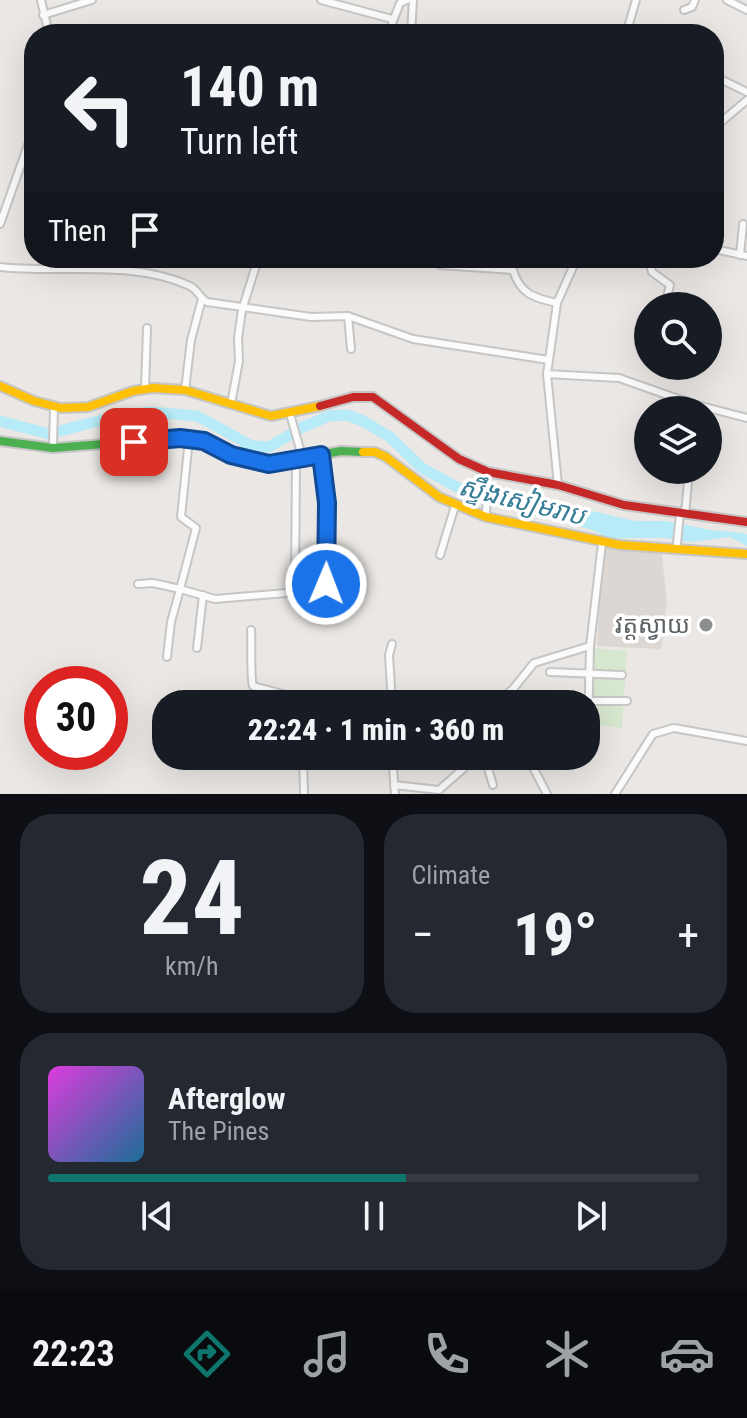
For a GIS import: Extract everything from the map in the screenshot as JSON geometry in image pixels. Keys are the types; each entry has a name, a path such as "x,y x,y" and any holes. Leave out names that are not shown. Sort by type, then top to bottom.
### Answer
{"street":[{"path":"41,0 46,24"},
{"path":"43,15 92,0"},
{"path":"321,0 392,19"},
{"path":"391,24 400,3 407,0"},
{"path":"412,24 413,0"},
{"path":"629,24 636,0"},
{"path":"684,10 692,7 695,0"},
{"path":"727,0 747,10"},
{"path":"724,81 747,92"},
{"path":"724,120 747,100"},
{"path":"0,224 24,156"},
{"path":"724,251 744,255 743,224"},
{"path":"0,267 24,268"},
{"path":"47,268 94,269 162,277 193,287 207,302 311,317 348,316 413,339 549,360"},
{"path":"231,404 239,361 238,338 243,306 255,268"},
{"path":"484,268 513,270 524,292 557,303"},
{"path":"558,485 547,374 557,303 573,268"},
{"path":"651,268 670,285 668,292"},
{"path":"185,390 191,340 202,299"},
{"path":"348,316 351,349"},
{"path":"145,389 147,328"},
{"path":"547,374 619,378 693,404 747,418"},
{"path":"0,386 54,408 81,409 145,389 185,390 267,415 292,419 353,397 373,397 459,459 488,476 558,485 624,505 682,516 747,522"},
{"path":"53,446 54,408"},
{"path":"138,584 153,583 222,599 295,590 300,460 292,419"},
{"path":"167,657 171,622 196,528 181,517 189,439"},
{"path":"0,441 53,446 189,439 204,441 247,461 269,464 341,451 375,452 455,506 486,515 602,543 747,554"},
{"path":"321,455 327,503 326,584"},
{"path":"486,515 488,476"},
{"path":"677,547 687,484"},
{"path":"440,555 455,506"},
{"path":"588,690 590,646 602,543"},
{"path":"197,648 203,595"},
{"path":"251,630 253,661 250,681 253,686 265,690"},
{"path":"391,690 389,655 392,644"},
{"path":"512,690 534,663 590,646"},
{"path":"550,672 622,675"},
{"path":"600,700 627,701"},
{"path":"615,794 653,734 674,728 747,741"},
{"path":"303,770 304,794"},
{"path":"393,770 395,794"},
{"path":"394,785 442,791 462,770"},
{"path":"488,770 493,785"},
{"path":"534,770 547,794"}],"shaded area":[{"path":"602,545 661,548 667,601 661,649 597,646"}],"green space":[{"path":"590,648 627,651 622,728 600,726 600,690 588,690"}],"water":[{"name":"ស្ទឹងសៀមរាប","path":"490,487 635,521 667,521 744,533 747,535 747,546 730,537 690,542 665,538 609,538 534,513 490,504"}],"waterway":[{"name":"ស្ទឹងសៀមរាប","path":"0,421 49,434 109,418 150,412 197,416 252,446 269,447 329,416 347,415 390,437 422,468 466,492 496,498"}],"traffic: fast":[{"path":"0,441 53,448 180,438 204,441 247,461 269,464 341,451 363,452"}],"traffic: slow":[{"path":"0,386 34,401 61,408 88,407 133,391 153,388 185,390 271,416 320,406"},
{"path":"363,452 375,452 386,457 439,497 486,517 620,545 747,554"}],"traffic: jam":[{"path":"320,406 353,397 373,397 459,459 488,472 558,485 624,505 747,522"}],"place":[{"name":"វត្តស្វាយ","path":"706,625"}],"route":[{"path":"134,442 164,438 204,441 247,461 269,464 321,455 327,503 326,584"}]}
